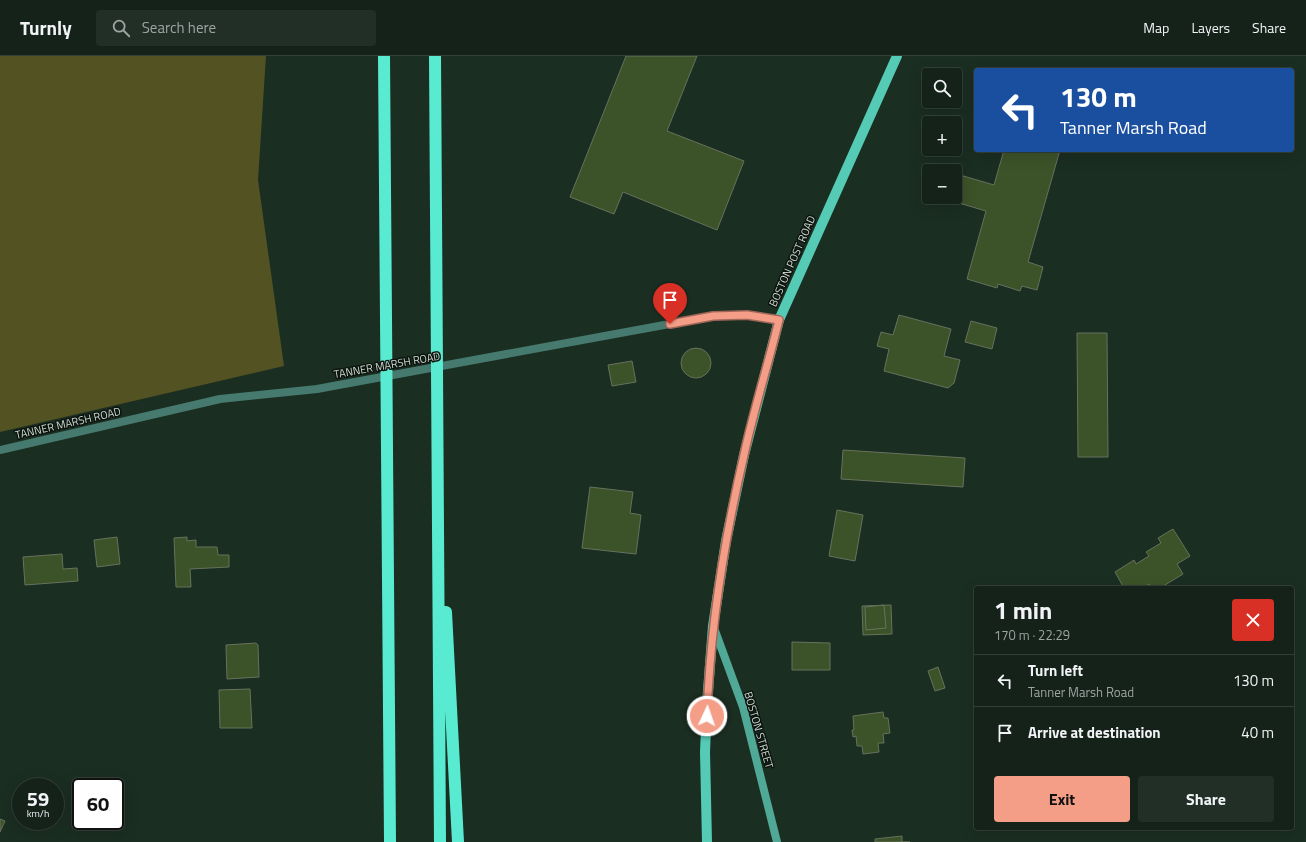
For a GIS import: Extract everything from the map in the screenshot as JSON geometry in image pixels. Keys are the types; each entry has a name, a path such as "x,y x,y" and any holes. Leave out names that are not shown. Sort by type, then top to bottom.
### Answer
{"highway":[{"path":"384,56 390,842"},
{"path":"435,56 440,842"},
{"path":"437,443 458,842"}],"main road":[{"name":"BOSTON POST ROAD","path":"707,842 707,704 713,626 726,541 744,454 779,320 897,56"},
{"name":"BOSTON STREET","path":"713,626 743,707 778,842"}],"street":[{"name":"TANNER MARSH ROAD","path":"0,450 220,399 317,389 713,316 747,315 779,320"}],"shaded area":[{"path":"0,56 266,56 258,180 284,366 0,432"}],"building":[{"path":"626,56 697,56 667,131 744,161 717,230 623,192 614,214 570,197"},
{"path":"1003,152 1059,152 1028,262 1043,267 1037,290 1022,286 1020,291 998,284 997,288 967,279 986,211 962,204 962,176 994,185"},
{"path":"899,315 951,329 944,356 960,360 954,383 948,388 884,371 889,349 877,346 881,332 893,335"},
{"path":"971,321 997,328 992,349 965,342"},
{"path":"1077,333 1107,333 1108,457 1078,457"},
{"path":"696,348 707,352 711,363 707,374 696,378 685,374 681,363 685,352"},
{"path":"632,361 636,382 612,386 608,365"},
{"path":"843,450 965,458 963,487 841,479"},
{"path":"590,487 633,492 630,513 641,515 636,554 582,548"},
{"path":"837,510 863,515 855,561 829,556"},
{"path":"1173,529 1190,556 1177,564 1183,574 1163,586 1150,586 1149,584 1146,586 1123,586 1115,572 1134,560 1136,564 1149,556 1146,552 1161,543 1158,538"},
{"path":"117,537 120,564 97,567 94,540"},
{"path":"187,537 187,541 196,540 196,547 217,547 218,555 229,555 229,567 190,569 191,587 176,587 174,538"},
{"path":"62,554 63,569 77,568 78,581 25,585 23,557"},
{"path":"884,605 886,628 866,630 865,607"},
{"path":"891,605 892,634 863,635 862,606"},
{"path":"792,642 830,643 830,670 792,670"},
{"path":"256,643 258,645 259,677 227,679 226,645"},
{"path":"938,667 945,688 935,691 928,671"},
{"path":"250,689 252,728 220,728 219,690"},
{"path":"883,712 884,718 888,718 890,733 883,734 884,743 878,743 879,752 863,754 862,746 857,746 856,736 853,737 853,716"},
{"path":"0,819 5,821 0,832"},
{"path":"902,836 902,842 875,842 875,839"}],"route":[{"path":"670,324 713,316 747,315 779,320 744,454 726,541 713,626 707,716"}]}
